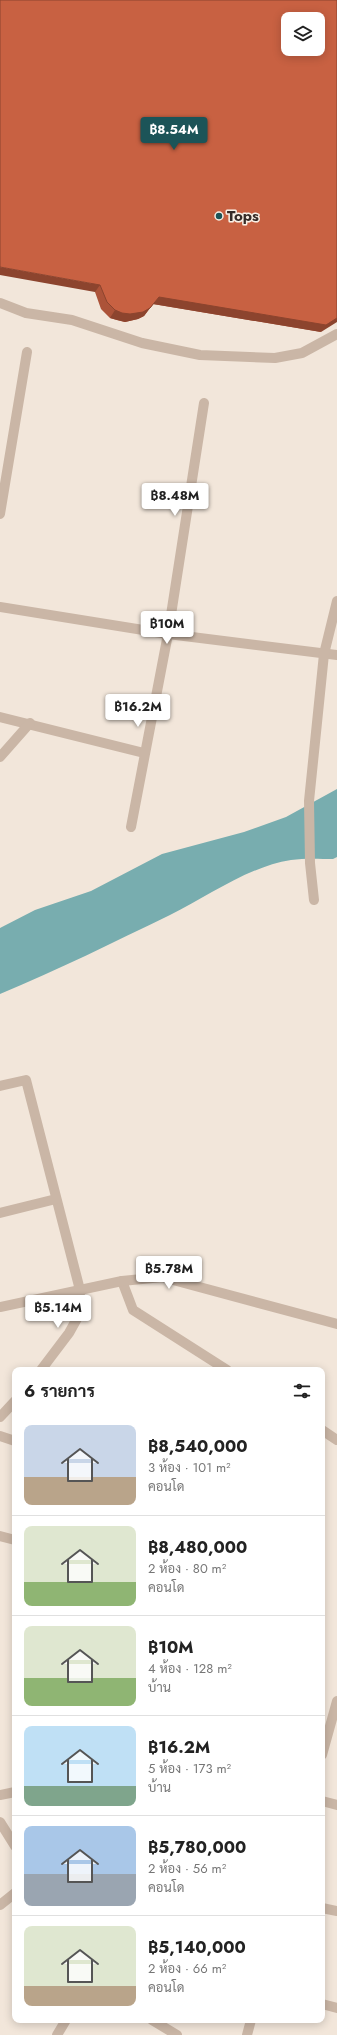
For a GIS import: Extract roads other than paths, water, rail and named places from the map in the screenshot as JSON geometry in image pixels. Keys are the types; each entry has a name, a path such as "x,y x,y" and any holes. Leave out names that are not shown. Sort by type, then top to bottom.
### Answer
{"street":[{"path":"0,303 26,313 72,320 142,343 200,355 275,358 289,356 302,353 337,334"},
{"path":"0,514 2,492 27,352"},
{"path":"131,827 168,634 204,403"},
{"path":"314,900 310,863 309,801 324,654 337,601"},
{"path":"0,607 168,634 337,655"},
{"path":"0,717 30,723 144,753"},
{"path":"0,757 30,723"},
{"path":"0,1086 26,1080 80,1290 79,1315 69,1333 43,1367"},
{"path":"0,1213 56,1199"},
{"path":"0,1308 122,1281 162,1277 337,1324"},
{"path":"122,1281 133,1310 222,1367"},
{"path":"0,1417 12,1404"},
{"path":"325,1432 337,1440"},
{"path":"0,1436 12,1440"},
{"path":"0,1536 12,1539"},
{"path":"325,1745 337,1704"},
{"path":"0,1794 12,1792"},
{"path":"325,1802 337,1805"},
{"path":"0,1822 12,1841"},
{"path":"0,1905 12,1895"},
{"path":"325,1909 337,1911"},
{"path":"325,2005 337,2008"},
{"path":"57,2035 64,2023"},
{"path":"157,2023 177,2035"},
{"path":"247,2035 250,2023"}],"water":[{"path":"337,789 337,857 333,859 291,860 244,875 170,915 65,966 0,994 0,928 35,910 91,891 162,854 244,832 286,817"}],"place":[{"name":"Tops","path":"219,216"}]}
